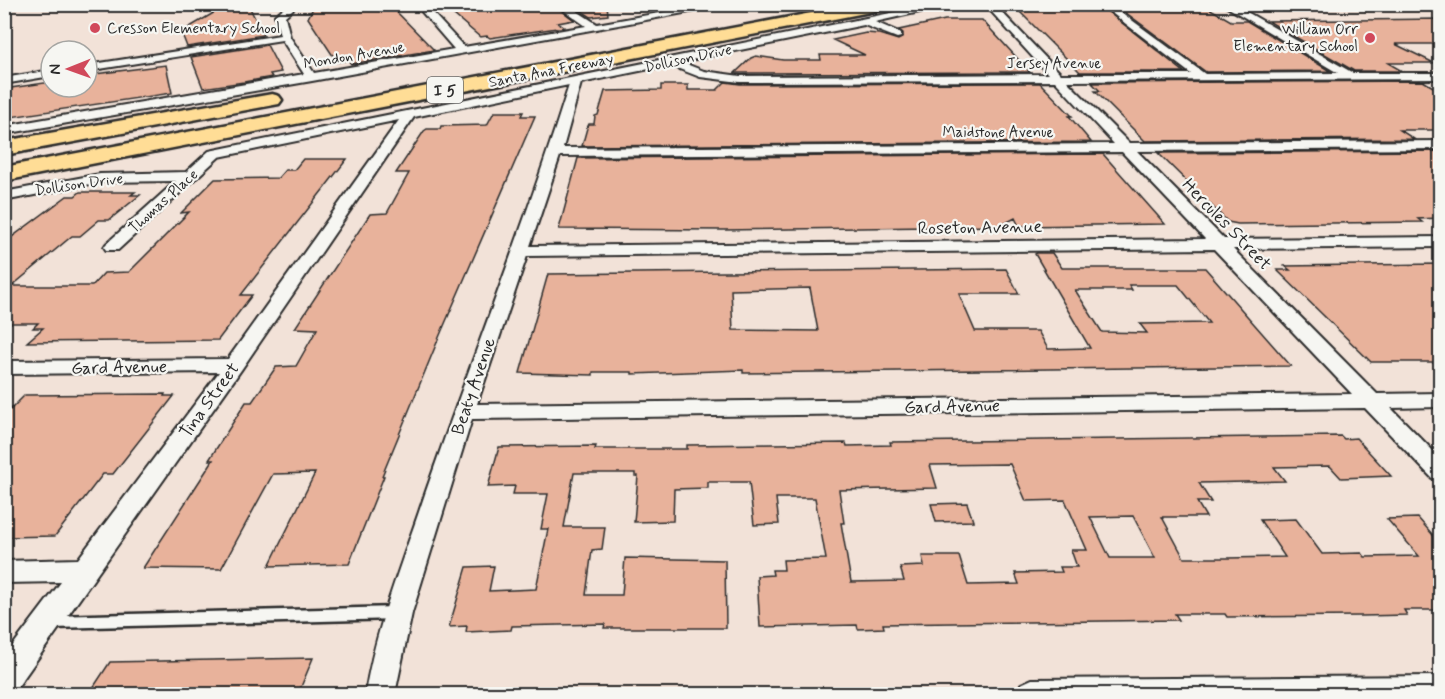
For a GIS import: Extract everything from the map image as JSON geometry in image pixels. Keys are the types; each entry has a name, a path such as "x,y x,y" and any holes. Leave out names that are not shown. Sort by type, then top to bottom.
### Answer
{"highway":[{"name":"Santa Ana Freeway","path":"4,148 800,4"},
{"name":"Santa Ana Freeway","path":"4,174 885,4"}],"street":[{"path":"295,4 280,15 285,37 312,78"},
{"path":"424,4 424,10 462,51"},
{"path":"559,4 596,28"},
{"name":"Mondon Avenue","path":"4,130 596,28 704,6 729,4"},
{"name":"Dollison Drive","path":"214,154 951,4"},
{"name":"Hercules Street","path":"985,4 992,7 1440,472"},
{"path":"1104,4 1202,77"},
{"path":"1226,4 1351,76"},
{"path":"864,21 897,35"},
{"path":"99,66 285,37"},
{"name":"Jersey Avenue","path":"670,61 680,68 705,75 740,79 1440,76"},
{"path":"4,81 39,75"},
{"name":"Beaty Avenue","path":"380,694 398,613 464,412 555,152 576,81"},
{"name":"Tina Street","path":"4,682 234,365 409,115"},
{"name":"Maidstone Avenue","path":"555,152 1440,145"},
{"name":"Thomas Place","path":"112,247 214,154"},
{"name":"Dollison Drive","path":"4,197 100,178 191,176"},
{"name":"Roseton Avenue","path":"521,251 1440,243"},
{"name":"Gard Avenue","path":"4,368 234,365"},
{"name":"Gard Avenue","path":"464,412 1440,399"},
{"path":"4,572 85,570"},
{"path":"1032,694 1440,690"}],"lane":[{"path":"48,622 398,613"}],"building":[{"path":"248,4 263,35 187,47 183,31 227,5"},
{"path":"315,4 389,4 434,50 351,64 348,60 337,62 308,18"},
{"path":"441,4 553,4 574,20 558,23 564,27 490,38 480,37"},
{"path":"571,4 607,4 608,15 591,17"},
{"path":"1012,4 1098,4 1184,72 1080,72"},
{"path":"1114,4 1199,4 1231,21 1247,21 1330,71 1206,72"},
{"path":"1440,19 1440,44 1395,44 1434,63 1388,63 1402,71 1354,71 1268,21"},
{"path":"945,20 982,20 1030,72 735,73 756,56 783,60 821,60 820,55 865,55 833,40 866,33 879,34 898,40 903,37 903,33 899,30"},
{"path":"267,45 281,72 270,74 272,77 203,88 191,57"},
{"path":"166,65 172,93 4,118 4,89 39,84 39,99 99,99 99,73"},
{"path":"1423,81 1440,91 1440,130 1400,130 1414,139 1145,141 1095,91 1100,91 1092,83"},
{"path":"725,82 740,84 1040,83 1072,116 1069,116 1091,142 582,146 589,124 594,124 595,116 598,115 605,91 661,90 661,85 688,85 688,90 717,90"},
{"path":"494,112 523,112 521,116 535,116 440,335 382,476 384,476 349,564 269,566 315,473 273,474 221,569 143,568 213,460 209,460 246,402 252,402 276,367 296,366 317,329 295,328 370,214 387,213 409,173 396,173 424,131 440,129 441,126 487,125"},
{"path":"1435,151 1440,155 1440,218 1418,219 1422,222 1238,224 1228,222 1158,153"},
{"path":"1103,154 1165,224 1019,226 1015,218 1000,226 725,230 559,229 578,158"},
{"path":"303,159 347,159 241,295 252,295 218,340 27,342 43,328 33,328 38,323 4,323 4,243 67,196 75,196 80,192 135,192 131,195 140,195 109,220 99,220 80,236 72,236 12,286 92,286 104,273 129,272 189,212 181,213 215,179 278,178 285,170 294,170"},
{"path":"1052,253 1062,268 1205,268 1291,366 743,373 743,370 632,374 632,372 593,372 593,375 520,373 548,274 1006,269 1019,294 959,294 975,331 1038,331 1048,349 1090,348 1035,254","holes":["1129,285 1178,285 1209,323 1140,324 1147,333 1102,332 1075,290 1132,290","810,288 818,331 733,330 731,290"]},
{"path":"1440,264 1440,362 1371,362 1277,270 1290,270 1285,266"},
{"path":"165,394 164,396 174,396 113,474 103,474 55,536 4,537 4,416 25,395"},
{"path":"1341,436 1344,439 1356,438 1391,476 1341,478 1330,466 1274,467 1285,481 1199,483 1211,502 1197,502 1206,517 1162,517 1184,558 1285,557 1260,520 1296,519 1322,554 1362,553 1365,557 1419,556 1387,519 1418,518 1440,543 1440,610 1404,610 1407,615 1362,616 1227,617 1225,614 1175,614 1179,620 883,624 884,628 858,629 857,625 760,627 757,576 773,575 772,570 784,570 783,560 826,559 815,498 776,498 779,524 754,525 749,482 708,482 708,488 674,489 673,521 634,522 638,476 635,476 635,473 574,473 564,527 605,527 602,549 592,550 586,595 622,595 625,558 725,560 726,628 604,628 605,624 512,626 511,630 466,632 467,626 449,627 467,567 494,566 489,591 536,589 548,529 541,529 548,494 513,494 515,486 488,487 499,447 596,446 595,449 687,449 687,445 846,443 847,446 891,445 890,442","holes":["1010,464 1026,501 1065,500 1087,550 1071,550 1077,567 1060,567 1062,572 1015,573 1019,584 968,585 959,556 922,556 924,566 900,567 904,581 851,582 841,523 844,523 839,490 937,488 930,465","1133,516 1155,558 1110,558 1090,517"]},
{"path":"967,503 973,521 936,522 931,504"},
{"path":"313,658 298,694 89,694 110,662"}],"place":[{"name":"Cresson Elementary School","path":"95,28"},
{"name":"William Orr Elementary School","path":"1370,38"}]}
